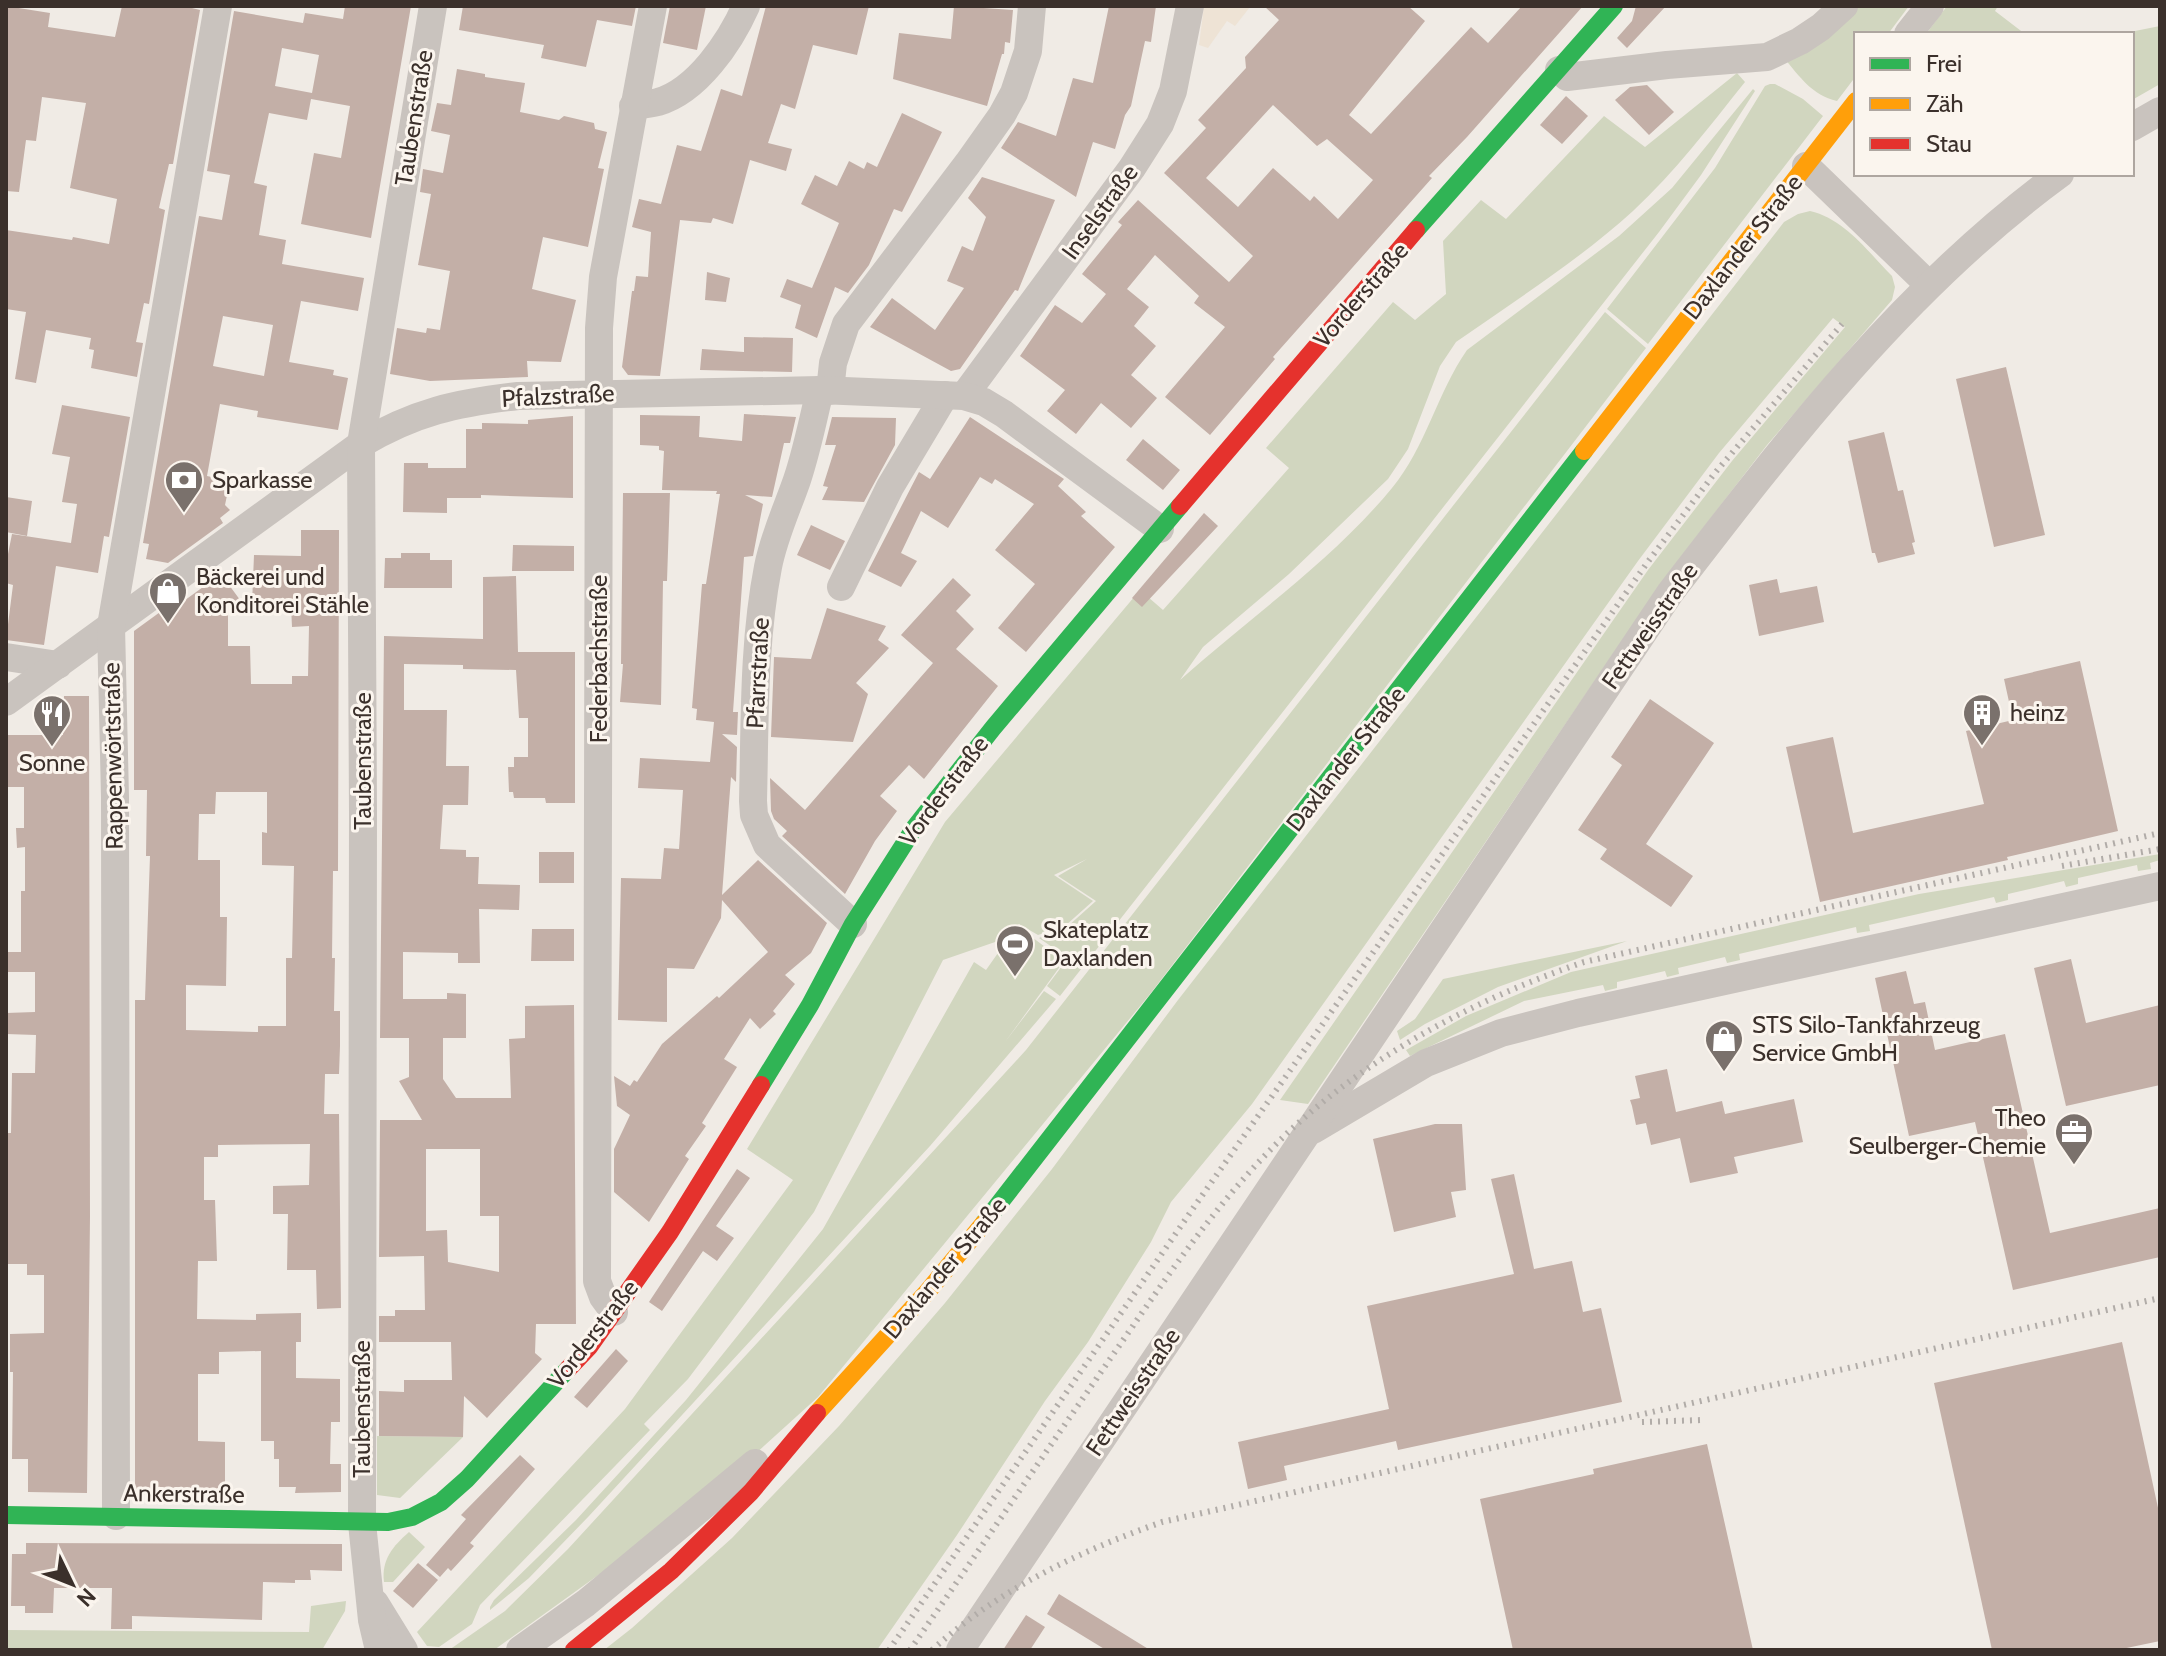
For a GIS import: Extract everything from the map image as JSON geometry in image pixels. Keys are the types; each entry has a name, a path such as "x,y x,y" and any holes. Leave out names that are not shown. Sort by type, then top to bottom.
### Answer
{"street":[{"name":"Rappenwörtstraße","path":"116,1516 115,797 111,626 218,6"},
{"name":"Taubenstraße","path":"362,1523 361,444 433,6"},
{"name":"Federbachstraße","path":"614,1312 603,1297 597,1281 599,328 603,277 653,6"},
{"path":"633,106 660,101 699,75 728,39 746,6"},
{"name":"Pfarrstraße","path":"853,924 767,845 754,815 755,680 768,566 846,324 1002,115 1014,93 1028,51 1032,6"},
{"name":"Inselstraße","path":"841,587 896,476 1132,168 1160,124 1173,91 1190,6"},
{"name":"Vorderstraße","path":"362,1523 412,1517 441,1502 467,1479 589,1347 670,1232 810,1005 883,874 935,802 1160,529 1614,6"},
{"path":"1559,70 1567,77 1767,57 1821,27 1844,6"},
{"path":"1910,32 1930,6"},
{"name":"Daxlander Straße","path":"574,1650 671,1571 712,1533 919,1301 1023,1174 1854,104"},
{"path":"2134,126 2160,111"},
{"path":"1806,166 1929,285"},
{"name":"Fettweisstraße","path":"960,1650 1670,593 1863,355 1929,285 1996,223 2057,176"},
{"name":"Pfalzstraße","path":"6,702 361,444 395,424 449,406 518,396 600,393 825,390 955,396 984,402 1004,414 1160,529"},
{"path":"6,657 58,665"},
{"name":"Fettweisstraße","path":"1306,1134 1426,1063 1501,1033 1578,1013 2160,886"},
{"name":"Daxlander Straße","path":"520,1650 586,1603 823,1406"},
{"name":"Ankerstraße","path":"6,1515 362,1523"},
{"path":"362,1523 372,1620 379,1650"},
{"path":"370,1596 404,1650"}],"green space":[{"path":"1856,6 1909,6 1890,32 1854,32 1854,79 1837,101 1813,90 1784,58"},
{"path":"1947,6 1998,6 1995,11 2022,32 1928,32"},
{"path":"2160,26 2160,84 2134,99 2134,32 2130,32"},
{"path":"1737,73 1745,82 1677,165 1633,211 1569,263 1456,342 1440,366 1408,449 1388,479 1289,574 1203,647 1180,680 1317,565 1392,488 1414,455 1447,384 1467,350 1619,236 1672,188 1753,89 1755,91 1701,175 1659,232 1060,996 1047,986 1068,958 1039,938 1067,927 1096,901 1058,876 1087,859 1054,875 1093,901 1065,926 1038,935 1019,924 998,941 943,960 814,1212 688,1379 644,1424 650,1430 480,1605 472,1624 439,1647 427,1646 417,1632 625,1409 793,1180 747,1149 945,822 1140,590 1163,610 1289,468 1266,448 1393,302 1415,320 1446,294 1443,241 1481,200 1506,219 1604,116 1645,147"},
{"path":"1770,84 1803,99 1823,116 1648,344 1607,309 1715,168 1765,86"},
{"path":"1810,211 1845,229 1892,276 1895,287 1892,300 1767,445 1663,580 1308,1104 1280,1100 1648,570 1732,461 1845,327 1833,318 1719,453 1638,561 1252,1104 1171,1202 1151,1242 1088,1342 877,1650 604,1650 732,1538 839,1426 945,1303 1784,222"},
{"path":"1605,312 1646,348 1150,994 818,1397 711,1494 494,1650 449,1650 505,1611 568,1549 1026,1050"},
{"path":"2160,854 2160,860 2150,863 2151,869 2138,871 2137,865 2078,878 2078,884 2066,887 2064,881 2008,894 2008,900 1996,903 1994,897 1869,925 1870,931 1857,933 1856,927 1739,954 1740,960 1727,963 1725,957 1678,968 1679,974 1667,977 1665,971 1617,982 1617,988 1605,991 1603,985 1524,1001 1410,1056 1406,1050 1466,1016 1571,972 1919,894"},
{"path":"1017,926 1064,961 1005,1042 1044,991 1056,999 930,1146 589,1516 529,1578 490,1610 494,1600 576,1520 686,1400 823,1229 974,962 986,970"},
{"path":"1627,941 1498,987 1400,1040 1397,1031 1415,1019 1443,979"},
{"path":"377,1436 463,1437 400,1498 377,1495"},
{"path":"409,1532 425,1547 393,1582 384,1582 384,1567 389,1554"},
{"path":"346,1601 345,1611 322,1650 6,1650 6,1630 309,1632 311,1606"}],"shaded area":[{"path":"1204,6 1250,7 1235,26 1227,21 1208,48 1199,45"}],"building":[{"path":"6,6 50,13 48,27 115,37 122,6 184,6 200,10 173,164 169,164 159,208 165,210 149,304 144,303 136,342 143,343 137,377 91,368 94,350 89,349 91,338 46,330 36,383 15,379 26,312 6,309 6,230 109,244 117,199 70,188 86,103 42,97 36,141 26,140 19,192 6,191"},
{"path":"345,6 411,6 371,238 301,224 314,153 341,158 350,106 311,99 307,120 269,113 254,183 267,186 259,235 286,240 282,264 364,278 358,311 301,301 289,362 334,370 333,375 348,378 338,430 257,417 258,411 220,404 207,476 230,481 225,505 230,510 220,518 223,523 168,563 146,559 149,544 143,543 199,216 222,220 230,175 207,171 234,11 303,23 305,13 343,19","holes":["282,48 319,55 312,93 275,86","223,316 273,325 264,376 213,366"]},
{"path":"463,6 636,6 632,26 597,20 586,67 541,58 544,45 459,30"},
{"path":"670,6 706,6 697,50 663,43"},
{"path":"766,6 869,6 857,55 813,45 795,109 781,104 768,143 792,149 786,171 750,160 733,224 713,218 711,223 680,220 660,376 628,375 622,367 632,291 636,276 648,277 651,232 632,227 639,199 661,204 677,145 701,151 721,89 742,96"},
{"path":"954,6 1013,10 1010,43 1005,42 987,106 893,79 899,33 951,39"},
{"path":"1109,6 1156,6 1151,42 1145,41 1131,106 1125,115 1115,149 1093,142 1076,197 1001,148 1018,122 1056,136 1073,78 1093,83"},
{"path":"1264,6 1408,6 1425,21 1349,115 1371,134 1471,27 1488,43 1522,6 1583,6 1429,176 1432,178 1273,357 1275,359 1210,435 1165,397 1225,327 1194,303 1199,296 1155,255 1127,289 1149,307 1134,326 1156,346 1131,375 1157,398 1131,428 1101,403 1076,434 1047,411 1065,390 1020,356 1055,305 1082,323 1106,294 1082,274 1122,225 1118,222 1138,200 1229,282 1253,256 1164,173 1206,128 1198,120 1246,68 1245,57 1279,20","holes":["1273,105 1317,146 1327,139 1373,180 1338,219 1314,196 1310,201 1273,168 1238,207 1206,178"]},
{"path":"1636,6 1666,6 1627,48 1617,38 1632,21"},
{"path":"457,69 525,83 520,112 559,120 564,116 594,123 595,129 607,132 598,168 604,169 588,247 543,237 532,289 576,300 561,362 527,361 528,377 430,381 390,374 397,328 426,333 427,328 440,330 450,271 418,265 431,194 420,192 423,169 443,173 450,135 431,131 437,103 451,105"},
{"path":"1647,85 1674,112 1649,135 1615,100 1630,87"},
{"path":"1566,96 1588,116 1562,144 1540,125"},
{"path":"902,113 942,132 902,212 894,209 869,265 848,293 835,287 817,338 795,328 801,305 780,297 787,279 812,288 839,223 801,204 815,175 837,186 849,161 864,169 867,162 877,167"},
{"path":"982,177 1055,200 1018,291 1015,290 960,369 951,371 870,327 892,298 935,330 964,288 947,281 962,246 973,251 986,217 968,198"},
{"path":"707,272 730,278 726,302 705,300"},
{"path":"744,337 793,338 792,372 700,370 702,349 744,352"},
{"path":"2006,367 2045,535 1994,547 1956,379"},
{"path":"62,405 130,417 109,537 104,536 98,573 56,566 44,645 6,640 13,585 6,583 6,564 12,534 71,543 77,504 62,502 70,457 52,454"},
{"path":"744,414 796,417 790,443 784,443 772,497 745,495 763,504 753,556 744,557 733,712 738,712 737,735 722,734 737,747 736,782 731,777 722,895 758,860 827,923 811,953 785,975 795,984 773,1011 776,1014 760,1029 750,1018 724,1059 737,1067 702,1123 706,1126 685,1156 689,1159 649,1222 614,1192 614,1149 630,1115 617,1106 614,1076 630,1086 634,1080 637,1082 662,1044 717,996 719,998 768,952 722,900 721,918 694,969 667,968 667,1022 618,1020 621,878 661,879 664,848 679,849 683,790 638,788 640,758 710,762 714,722 696,720 697,709 692,708 702,584 706,584 720,494 716,494 717,491 662,490 664,451 659,450 659,446 640,445 640,415 700,416 699,437 742,441"},
{"path":"573,416 573,498 481,495 481,498 447,498 447,513 403,512 404,463 428,463 428,468 466,468 466,429 482,429 482,423 528,424 528,420"},
{"path":"832,417 896,418 895,445 864,502 822,500 828,487 823,486 836,445 825,445"},
{"path":"970,417 1064,479 1058,486 1086,512 1081,516 1115,547 1026,652 998,628 1035,584 995,550 1034,504 995,479 992,484 980,477 948,528 921,511 901,553 917,561 901,587 868,571 919,472 930,479"},
{"path":"1884,432 1898,491 1903,490 1915,554 1878,563 1875,553 1872,553 1848,441"},
{"path":"1143,439 1180,470 1163,490 1126,460"},
{"path":"623,493 670,493 667,581 663,581 661,705 620,702 623,664"},
{"path":"6,497 32,501 27,536 6,532"},
{"path":"1204,513 1218,526 1142,607 1132,598"},
{"path":"811,525 845,541 830,570 797,555"},
{"path":"301,530 339,530 338,871 333,871 332,958 335,958 334,1011 340,1011 340,1046 339,1074 325,1074 324,1114 339,1114 341,1308 317,1309 316,1270 287,1270 288,1214 273,1214 273,1186 309,1185 310,1144 218,1145 218,1157 204,1157 204,1200 215,1200 217,1261 198,1261 197,1319 256,1320 256,1314 301,1313 301,1342 296,1342 296,1378 340,1379 340,1422 331,1422 330,1464 341,1464 341,1492 295,1493 296,1487 279,1487 279,1459 274,1459 274,1441 261,1441 261,1351 219,1352 219,1374 198,1374 198,1441 225,1442 225,1496 135,1494 135,1000 145,1000 150,856 146,856 147,790 134,790 134,631 178,599 181,603 221,574 243,604 228,604 228,646 250,646 251,684 292,684 292,676 308,676 309,626 292,627 291,606 252,604 254,555 301,556","holes":["216,792 267,792 267,833 262,832 262,865 294,866 292,958 286,958 286,1026 258,1026 258,1032 186,1030 186,985 226,986 227,917 220,917 220,860 198,860 199,814 215,814"]},
{"path":"513,545 574,546 574,571 512,571"},
{"path":"401,553 430,553 430,560 452,560 452,588 384,588 385,558 401,558"},
{"path":"516,576 518,652 575,652 575,803 546,803 545,798 514,798 513,792 509,792 508,767 514,767 514,757 528,757 528,718 519,718 516,670 404,664 404,710 447,710 446,766 469,766 468,805 443,805 440,849 466,850 466,857 479,857 478,884 520,885 519,910 479,909 480,963 458,963 458,953 403,952 403,999 447,999 447,993 466,994 466,1038 443,1038 443,1079 456,1098 511,1098 509,1039 525,1038 525,1006 574,1005 576,1324 536,1324 535,1353 542,1359 487,1418 464,1396 463,1437 379,1436 379,1391 404,1392 404,1380 452,1380 451,1342 379,1342 379,1316 395,1316 395,1310 425,1310 424,1256 379,1257 380,1120 422,1120 399,1081 409,1077 409,1038 380,1038 384,636 483,639 483,577","holes":["426,1149 480,1149 480,1216 499,1216 499,1272 448,1262 447,1230 426,1231"]},
{"path":"953,578 971,595 956,611 974,629 956,649 998,686 924,779 909,765 880,796 897,811 875,841 845,894 782,836 787,831 774,819 771,811 770,778 805,810 933,663 901,635"},
{"path":"1777,579 1780,593 1817,586 1824,622 1759,636 1749,585"},
{"path":"827,608 886,626 878,640 889,648 856,683 868,694 853,742 771,737 774,657 811,659"},
{"path":"2080,661 2118,831 2007,857 2008,860 1820,902 1786,747 1833,737 1853,833 1984,804 1966,731 2013,720 2004,679"},
{"path":"64,696 89,696 87,1493 28,1492 28,1459 12,1459 10,1334 44,1333 44,1275 27,1275 27,1264 6,1264 6,1133 11,1133 12,1073 35,1073 36,1035 6,1034 6,1013 35,1012 35,972 6,972 6,952 21,952 21,891 25,891 25,847 17,848 16,828 24,828 24,787 7,787 7,735 63,735"},
{"path":"1650,699 1714,743 1646,844 1693,876 1671,907 1600,859 1607,849 1578,830 1622,765 1611,757"},
{"path":"539,852 574,852 574,883 539,883"},
{"path":"532,929 574,929 574,961 531,961"},
{"path":"2071,959 2086,1023 2160,1005 2160,1085 2066,1106 2034,968"},
{"path":"1906,971 1914,1004 1925,1002 1935,1050 2005,1034 2050,1233 2160,1208 2160,1257 2013,1290 1975,1122 1909,1136 1875,978"},
{"path":"1667,1069 1676,1112 1722,1101 1725,1114 1794,1099 1803,1142 1734,1157 1738,1173 1690,1183 1680,1138 1651,1145 1646,1123 1636,1125 1630,1100 1640,1098 1635,1076"},
{"path":"1435,1124 1462,1124 1466,1190 1451,1192 1456,1217 1394,1232 1373,1139"},
{"path":"737,1169 750,1178 716,1226 734,1238 717,1261 703,1251 662,1311 649,1302"},
{"path":"1514,1174 1534,1269 1572,1261 1583,1312 1601,1308 1622,1402 1398,1450 1396,1441 1284,1466 1287,1480 1248,1489 1238,1442 1389,1409 1367,1306 1514,1274 1491,1179"},
{"path":"2122,1342 2160,1517 2160,1641 2117,1650 1992,1650 1934,1383"},
{"path":"616,1349 628,1361 587,1408 574,1397"},
{"path":"1707,1444 1753,1650 1513,1650 1480,1499 1594,1474 1593,1469"},
{"path":"520,1455 535,1469 470,1543 474,1546 451,1571 448,1568 440,1577 426,1565 466,1519 461,1515"},
{"path":"26,1543 342,1544 342,1571 310,1570 311,1580 295,1580 295,1583 263,1582 262,1620 132,1616 132,1629 111,1629 112,1588 54,1588 53,1613 25,1613 25,1606 11,1606 12,1554 26,1554"},
{"path":"418,1563 438,1580 413,1608 393,1591"},
{"path":"1059,1594 1150,1650 1106,1650 1047,1614"},
{"path":"1026,1615 1045,1627 1030,1650 1003,1650"}],"railway":[{"path":"889,1650 1194,1207 1647,563 1714,474 1842,324"},
{"path":"910,1650 1223,1202 1296,1125 1361,1073 1396,1050 1506,992 1584,962 2160,833"},
{"path":"2062,866 2160,849"},
{"path":"932,1650 984,1608 1041,1574 1100,1546 1162,1522 2160,1298"},
{"path":"1642,1422 1702,1420"}],"traffic: fast":[{"path":"1416,230 1614,6"},
{"path":"984,1223 1584,451"},
{"path":"761,1085 810,1005 853,924 915,827 993,728 1180,506"},
{"path":"6,1515 388,1522 412,1517 441,1502 467,1479 568,1369"}],"traffic: slow":[{"path":"1584,451 1854,104"},
{"path":"817,1413 928,1291 984,1223"}],"traffic: jam":[{"path":"1180,506 1416,230"},
{"path":"568,1369 589,1347 670,1232 761,1085"},
{"path":"574,1650 671,1571 751,1492 817,1413"}],"place":[{"name":"Sparkasse","path":"184,514"},
{"name":"Bäckerei und Konditorei Stähle","path":"168,625"},
{"name":"heinz","path":"1982,747"},
{"name":"Sonne","path":"52,748"},
{"name":"Skateplatz Daxlanden","path":"1015,978"},
{"name":"STS Silo-Tankfahrzeug Service GmbH","path":"1724,1073"},
{"name":"Theo Seulberger-Chemie","path":"2074,1166"}]}
